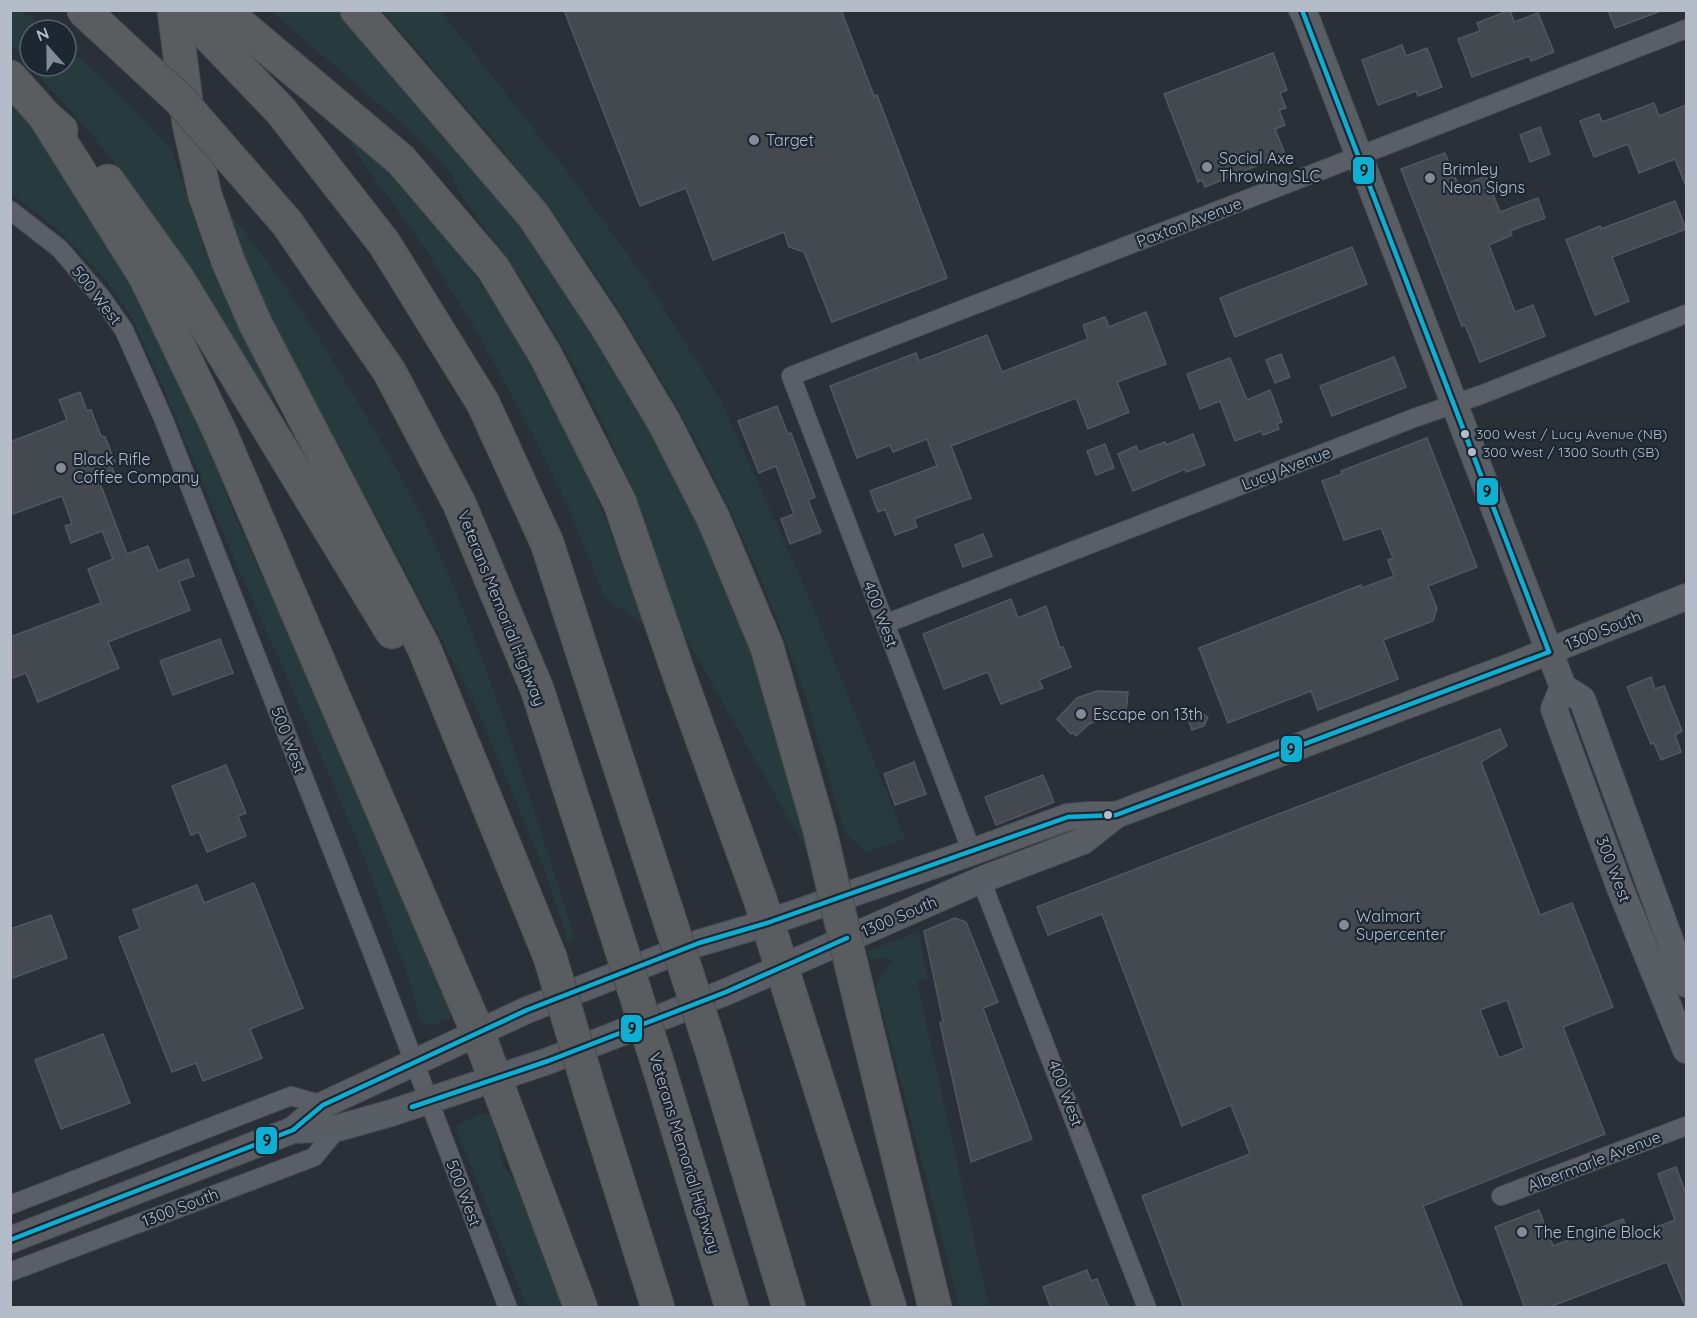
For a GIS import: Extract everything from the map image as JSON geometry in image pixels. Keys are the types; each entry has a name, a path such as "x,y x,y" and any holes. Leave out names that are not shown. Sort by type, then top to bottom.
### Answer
{"highway":[{"name":"Veterans Memorial Highway","path":"83,10 180,100 287,223 389,371 459,503 537,689 660,1071 732,1308"},
{"path":"174,10 189,124 205,195 228,261 255,322 424,648 496,823 550,957 658,1308"},
{"path":"184,10 281,111 384,243 483,403 547,543 712,1051 789,1308"},
{"path":"357,10 533,215 606,325 664,422 714,520 766,647 820,831 935,1308"},
{"path":"232,19 400,160 493,268 546,356 620,503 767,923 890,1308"},
{"path":"10,77 44,115 90,156 178,279 370,594 433,707 464,773 496,823"},
{"path":"44,115 145,276 220,432 478,1033 581,1308"}],"main road":[{"name":"300 West","path":"1304,12 1563,687 1582,699 1686,984"},
{"name":"1300 South","path":"293,1130 338,1128 429,1101 626,1031 726,992 981,880 1083,841 1116,815 1549,652 1686,597"},
{"name":"300 West","path":"1563,687 1554,709 1620,888 1686,1050"},
{"name":"1300 South","path":"10,1240 293,1130 323,1105 527,1010 699,943 767,923 1068,817 1090,814 1116,815"},
{"path":"981,880 1010,856 1079,830 1090,814"}],"street":[{"name":"Paxton Avenue","path":"791,375 1686,29"},
{"name":"500 West","path":"10,210 60,249 101,297 124,330 171,439 508,1308"},
{"name":"Lucy Avenue","path":"885,624 1686,314"},
{"name":"400 West","path":"791,375 972,852"},
{"name":"400 West","path":"981,880 1147,1308"},
{"path":"10,1205 291,1096 323,1105"},
{"name":"Albermarle Avenue","path":"1501,1196 1686,1126"},
{"name":"1300 South","path":"10,1272 314,1157 338,1128"}],"green space":[{"path":"11,10 22,11 31,18 18,18 18,52 11,45"},
{"path":"271,11 341,11 472,165 534,244 580,311 642,412 687,494 756,656 814,847 808,853 676,620 643,515 608,435 576,369 528,288 463,198 450,172 405,126"},
{"path":"383,11 441,11 570,175 648,283 720,399 805,588 905,839 865,852 845,833 806,697 784,636 731,512 701,450 612,299 564,229 494,139"},
{"path":"78,57 115,91 171,149 206,255 222,293 276,396 266,402 147,205 102,147 42,78 78,78"},
{"path":"10,103 38,134 119,254 201,428 236,519 306,670 452,1010 450,1018 429,1026 420,1021 410,982 363,854 132,318 104,277 57,229 11,193"},
{"path":"335,117 370,142 440,224 502,314 541,380 574,446 607,522 645,625 605,598 567,504 479,335 425,248 359,157"},
{"path":"221,203 286,288 315,333 389,455 431,535 488,676 575,938 568,940 545,871 473,699 378,519 294,375"},
{"path":"918,932 928,978 917,982 989,1307 960,1307 876,987 892,960 882,958 870,960 868,951"},
{"path":"484,1113 490,1116 495,1124 502,1163 516,1184 563,1307 527,1307 455,1126"}],"building":[{"name":"Target","path":"564,10 841,10 874,96 877,95 947,278 832,322 804,252 789,247 784,232 713,260 686,188 640,206"},
{"path":"1510,10 1514,22 1538,13 1554,52 1531,61 1529,56 1472,77 1458,39 1480,31 1477,23"},
{"path":"1608,10 1657,10 1658,12 1615,28"},
{"path":"1402,45 1406,56 1427,48 1442,87 1418,96 1416,91 1378,105 1362,60"},
{"path":"1273,53 1287,90 1280,93 1286,108 1279,110 1285,125 1275,129 1285,154 1205,187 1202,180 1198,182 1164,94"},
{"path":"1654,103 1659,116 1686,105 1686,186 1675,159 1639,173 1628,144 1594,157 1580,121 1599,114 1602,122"},
{"path":"1540,127 1550,154 1530,162 1520,135"},
{"path":"1445,153 1459,187 1486,176 1500,212 1538,198 1545,218 1510,231 1512,235 1489,245 1515,312 1533,305 1545,336 1480,362 1465,325 1462,326 1401,169"},
{"path":"1675,201 1686,229 1612,257 1629,301 1595,315 1566,240"},
{"path":"1352,247 1367,284 1235,337 1220,298"},
{"path":"1146,312 1166,364 1117,382 1129,412 1088,429 1076,398 951,446 971,498 914,519 917,527 895,535 885,509 878,512 870,491 937,466 927,439 893,452 890,445 857,458 830,386 916,353 919,361 987,335 1002,372 1088,339 1083,325 1105,317 1109,327"},
{"path":"1281,354 1290,377 1275,383 1266,360"},
{"path":"1394,357 1406,387 1332,416 1320,386"},
{"path":"1230,358 1247,400 1270,390 1282,422 1277,424 1279,429 1263,435 1261,431 1235,441 1220,401 1200,409 1187,374"},
{"path":"80,392 87,411 91,410 101,436 105,437 115,462 111,464 114,472 98,478 127,554 148,546 158,571 188,559 194,576 179,581 190,610 108,642 119,668 38,702 26,673 10,679 10,637 101,603 88,569 113,559 102,531 71,543 65,526 72,524 62,496 10,515 10,442 67,420 59,400"},
{"path":"777,406 788,434 791,433 815,497 808,500 821,532 790,544 781,519 794,514 776,466 759,473 738,421"},
{"path":"1193,434 1205,465 1186,472 1185,469 1133,491 1118,454 1136,446 1139,452 1165,442 1166,445"},
{"path":"1427,438 1477,567 1428,586 1437,608 1433,621 1383,640 1398,679 1318,710 1311,691 1228,723 1199,648 1361,585 1362,588 1394,576 1388,560 1393,558 1381,528 1344,540 1322,481 1342,474 1341,471"},
{"path":"1105,444 1114,468 1096,475 1087,451"},
{"path":"983,534 992,556 963,567 955,545"},
{"path":"1011,599 1018,618 1046,606 1060,648 1063,647 1071,667 1039,680 1043,688 1001,704 988,672 944,689 923,634"},
{"path":"220,639 233,673 173,695 160,661"},
{"path":"1651,677 1655,689 1664,686 1682,731 1675,735 1681,752 1661,760 1654,743 1651,744 1627,687"},
{"name":"Escape on 13th","path":"1097,691 1128,692 1126,713 1098,712 1101,719 1089,724 1076,736 1073,732 1071,734 1057,719 1077,698"},
{"path":"1199,712 1208,717 1204,726 1192,730 1187,716"},
{"name":"Walmart Supercenter","path":"1500,729 1507,746 1481,762 1540,915 1572,903 1613,1007 1563,1027 1605,1134 1423,1206 1463,1308 1184,1308 1142,1196 1250,1154 1231,1105 1182,1126 1102,914 1048,935 1037,907","holes":["1507,1000 1524,1048 1499,1058 1480,1010"]},
{"path":"914,762 926,794 895,805 884,774"},
{"path":"226,765 246,813 238,816 246,836 207,852 199,832 191,835 172,786"},
{"path":"1043,775 1054,802 996,825 985,797"},
{"path":"254,883 303,1008 250,1029 262,1058 203,1081 196,1063 172,1072 119,937 140,929 133,910 197,885 204,903"},
{"path":"51,915 67,958 10,979 10,929"},
{"path":"955,918 966,922 998,1002 983,1008 1032,1139 971,1162 940,1023 943,1021 924,931"},
{"path":"103,1034 130,1103 61,1129 35,1060"},
{"name":"The Engine Block","path":"1676,1167 1686,1194 1686,1308 1667,1262 1547,1308 1525,1308 1495,1227 1539,1210 1553,1246 1623,1219 1630,1237 1675,1220 1658,1174"},
{"path":"1087,1270 1091,1281 1097,1279 1109,1308 1051,1308 1043,1287"}],"transit line":[{"name":"9","path":"1302,10 1549,652"},
{"name":"9","path":"10,1240 293,1130 323,1105 527,1010 699,943 767,923 1068,817 1116,815 1549,652"},
{"name":"9","path":"412,1107 548,1061 726,992 847,938"}],"place":[{"name":"Target","path":"754,140"},
{"name":"Social Axe Throwing SLC","path":"1207,167"},
{"name":"Brimley Neon Signs","path":"1430,178"},
{"name":"300 West / Lucy Avenue (NB)","path":"1465,434"},
{"name":"300 West / 1300 South (SB)","path":"1472,452"},
{"name":"Black Rifle Coffee Company","path":"61,468"},
{"name":"Escape on 13th","path":"1081,714"},
{"name":"Walmart Supercenter","path":"1344,925"},
{"name":"The Engine Block","path":"1522,1232"}]}
